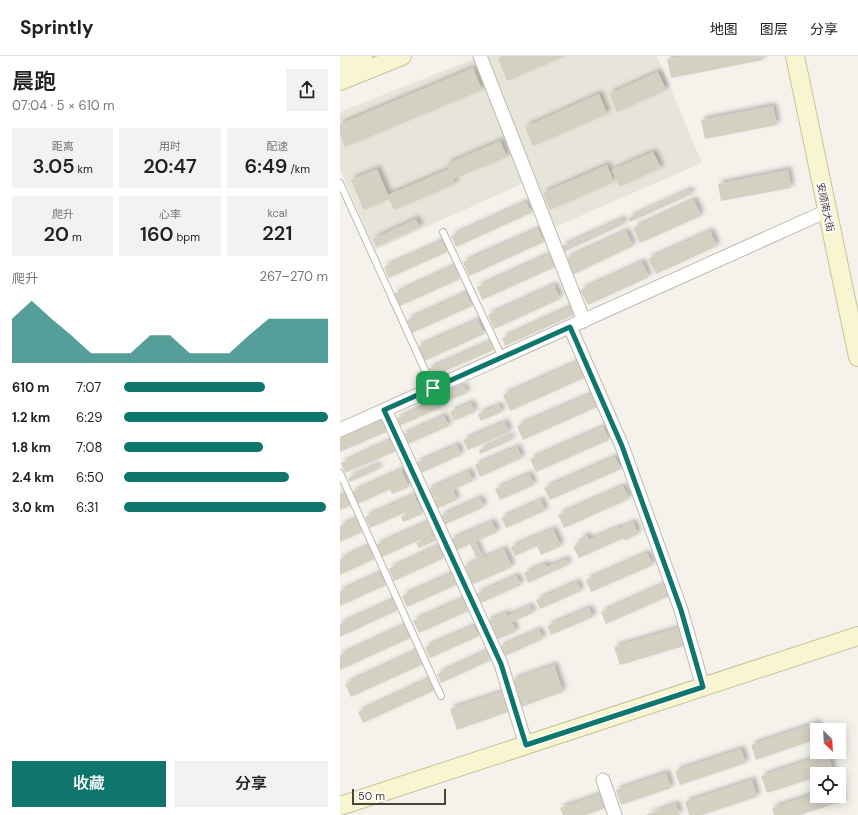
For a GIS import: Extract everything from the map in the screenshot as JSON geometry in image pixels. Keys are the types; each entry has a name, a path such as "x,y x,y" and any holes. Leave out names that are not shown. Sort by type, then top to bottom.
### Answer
{"street":[{"path":"340,66 364,56"},
{"path":"340,81 402,56"},
{"path":"480,56 584,321"},
{"name":"安顺南大街","path":"795,56 858,357"},
{"path":"340,430 827,212"},
{"path":"570,327 622,446 681,610 703,687"},
{"path":"384,410 501,664 526,745"},
{"path":"340,806 858,636"},
{"path":"603,780 615,815"}],"lane":[{"path":"340,183 433,388"},
{"path":"443,232 502,357"},
{"path":"340,473 441,696"}],"shaded area":[{"path":"481,56 657,56 702,163 555,227 535,178 375,250 340,169 340,112"}],"building":[{"path":"502,56 565,56 507,81 498,58"},
{"path":"684,56 762,56 763,60 671,78 667,59"},
{"path":"473,68 482,90 345,147 340,135 340,124"},
{"path":"658,72 666,90 617,112 609,94"},
{"path":"599,94 607,114 533,146 525,127"},
{"path":"773,106 777,125 705,139 701,120"},
{"path":"500,141 507,157 453,179 455,184 394,210 389,199 364,210 351,180 377,169 388,195 449,169 447,164"},
{"path":"653,152 661,168 619,187 612,170"},
{"path":"607,165 614,182 550,210 543,193"},
{"path":"788,170 791,188 721,201 718,184"},
{"path":"689,190 692,194 630,222 628,218"},
{"path":"694,200 701,216 640,243 633,228"},
{"path":"526,202 531,213 456,247 451,236"},
{"path":"416,219 420,227 376,247 373,239"},
{"path":"622,219 624,224 564,252 562,246"},
{"path":"538,229 544,242 469,276 463,262"},
{"path":"626,231 633,246 572,275 565,259"},
{"path":"710,231 717,246 656,274 648,259"},
{"path":"442,241 447,252 389,278 384,267"},
{"path":"550,254 555,267 482,300 477,287"},
{"path":"642,262 649,277 588,305 580,290"},
{"path":"454,266 460,279 400,306 394,294"},
{"path":"554,285 560,299 494,329 488,315"},
{"path":"466,293 472,306 412,333 407,320"},
{"path":"570,307 574,315 505,346 502,338"},
{"path":"478,320 484,334 424,361 417,347"},
{"path":"490,342 494,350 431,377 428,369"},
{"path":"577,362 584,378 510,411 503,395"},
{"path":"464,386 467,393 446,402 443,395"},
{"path":"591,394 597,407 523,440 517,426"},
{"path":"437,400 440,408 399,426 396,419"},
{"path":"471,403 475,412 454,421 450,412"},
{"path":"499,405 502,412 481,421 478,414"},
{"path":"444,416 449,426 406,445 402,435"},
{"path":"381,420 386,432 340,452 340,438"},
{"path":"505,422 509,432 468,450 463,440"},
{"path":"603,427 609,440 536,472 530,459"},
{"path":"510,436 512,440 480,454 479,450"},
{"path":"391,440 396,451 345,473 341,463"},
{"path":"457,445 461,455 421,473 416,463"},
{"path":"517,447 522,458 480,477 475,465"},
{"path":"615,457 621,469 550,500 544,488"},
{"path":"377,465 379,469 350,482 348,478"},
{"path":"401,470 409,487 392,494 390,489 358,504 352,492"},
{"path":"469,471 473,481 431,499 427,490"},
{"path":"529,474 534,485 500,500 495,489"},
{"path":"623,486 629,499 564,528 558,515"},
{"path":"453,491 457,500 436,509 432,500"},
{"path":"343,492 350,506 340,510 340,493"},
{"path":"414,495 419,506 370,528 365,517"},
{"path":"480,498 484,507 444,525 440,516"},
{"path":"541,500 545,511 506,528 501,518"},
{"path":"420,508 422,514 403,522 401,517"},
{"path":"356,519 362,532 340,542 340,526"},
{"path":"428,522 433,534 382,557 376,545"},
{"path":"492,522 497,532 475,542 482,557 477,559 470,544 455,551 450,540"},
{"path":"633,522 638,534 625,541 624,538 579,558 573,547 581,543 579,539 587,535 589,540"},
{"path":"553,529 561,546 541,555 537,546 515,556 511,547"},
{"path":"433,536 435,541 419,548 416,543"},
{"path":"368,546 374,559 340,575 340,559"},
{"path":"438,546 444,558 394,581 389,569"},
{"path":"504,549 512,567 471,585 463,567"},
{"path":"647,553 653,565 591,592 586,580"},
{"path":"566,559 568,565 528,583 524,573 545,564 546,567"},
{"path":"380,573 386,585 340,606 340,591"},
{"path":"451,574 456,585 407,607 402,596"},
{"path":"516,576 521,585 481,603 476,594"},
{"path":"577,582 581,591 540,609 536,600"},
{"path":"664,584 669,596 606,624 601,612"},
{"path":"462,599 468,611 419,633 413,621"},
{"path":"393,600 398,610 340,637 340,624"},
{"path":"530,606 533,613 512,622 516,632 496,640 487,621 506,613 507,616"},
{"path":"589,608 593,617 551,635 547,626"},
{"path":"405,625 410,638 340,670 340,655"},
{"path":"474,626 479,636 430,658 425,647"},
{"path":"678,628 684,646 620,665 614,647"},
{"path":"539,630 543,639 503,657 499,647"},
{"path":"416,651 423,664 351,697 345,684"},
{"path":"487,651 491,660 441,683 437,674"},
{"path":"554,665 563,692 521,707 512,680"},
{"path":"429,679 435,690 363,723 358,712"},
{"path":"502,692 508,712 457,730 450,709"},
{"path":"810,725 810,741 756,760 751,745"},
{"path":"741,749 746,763 680,785 675,771"},
{"path":"813,759 829,759 832,767 810,767 810,779 767,793 761,776"},
{"path":"666,773 671,788 621,805 616,790"},
{"path":"752,780 757,797 702,815 689,815 685,802"},
{"path":"602,794 606,808 586,815 563,815 560,808"},
{"path":"810,795 810,803 837,803 800,815 774,815 772,808"},
{"path":"676,804 680,815 645,815"}],"route":[{"path":"570,327 622,446 681,610 703,687 526,745 501,664 384,410 433,388 570,327"}]}
